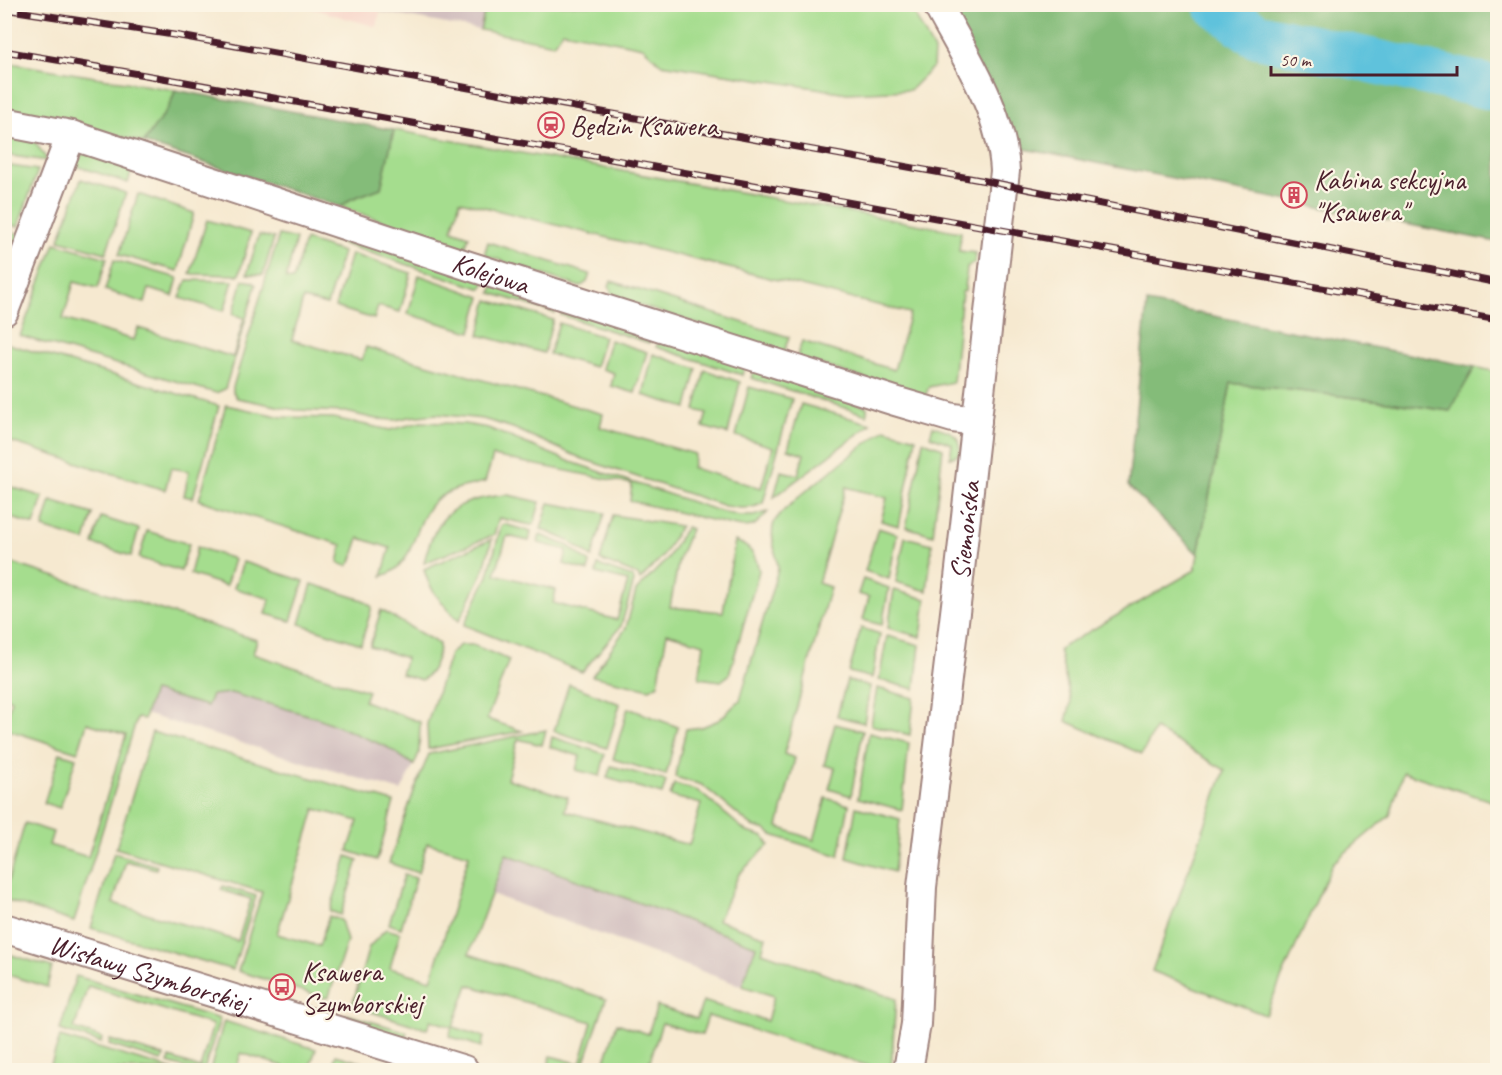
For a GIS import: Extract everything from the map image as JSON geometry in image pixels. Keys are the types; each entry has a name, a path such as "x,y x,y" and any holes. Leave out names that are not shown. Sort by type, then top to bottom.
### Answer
{"street":[{"name":"Siemońska","path":"908,1071 916,1024 922,888 1004,185 1004,157 987,99 937,4"},
{"name":"Kolejowa","path":"4,122 71,135 466,265 895,401 954,418 977,421"},
{"path":"4,311 71,135"},
{"name":"Wisławy Szymborskiej","path":"4,928 465,1071"}],"shaded area":[{"path":"300,5 381,5 377,27"},
{"path":"381,5 486,5 480,30 380,12"},
{"path":"153,691 207,706 212,695 231,693 318,718 387,747 414,765 401,791 145,714"},
{"path":"506,854 756,946 742,986 491,894"}],"green space":[{"path":"486,5 903,5 915,15 934,51 933,67 910,90 847,93 661,64 643,47 563,31 554,44 480,30"},
{"path":"944,5 1497,5 1497,242 1015,147"},
{"path":"4,62 175,90 166,111 144,143 62,120 5,109"},
{"path":"175,90 394,130 381,188 351,199 341,207 144,143 166,111"},
{"path":"394,130 961,232 959,251 976,253 975,262 967,267 965,291 962,292 953,382 929,387 924,398 797,357 802,341 894,370 910,313 460,201 452,230 469,236 465,249 341,207 351,199 381,188"},
{"path":"5,133 35,142 48,161 5,155"},
{"path":"85,153 133,165 128,183 71,164 75,157"},
{"path":"4,165 38,170 18,227 5,223"},
{"path":"81,179 126,193 106,253 59,240"},
{"path":"138,194 194,213 178,271 119,255"},
{"path":"207,220 251,233 239,275 190,274"},
{"path":"307,226 485,280 482,289 303,231"},
{"path":"5,230 21,235 5,282"},
{"path":"259,235 274,238 263,275 247,274"},
{"path":"279,235 296,239 286,279 293,280 305,240 343,252 327,305 303,299 292,340 362,360 366,347 603,414 600,427 695,454 692,468 761,488 773,447 736,436 749,387 792,399 763,503 749,508 725,506 583,459 513,428 483,419 437,414 396,420 376,419 346,412 296,410 237,398 233,387"},
{"path":"488,242 590,274 587,282 580,287 487,256 485,252"},
{"path":"55,243 107,258 98,288 74,282 63,319 134,340 138,328 233,357 244,318 233,314 243,280 253,282 256,285 225,389 216,393 20,336"},
{"path":"351,254 411,273 400,312 378,306 374,319 335,307"},
{"path":"114,260 178,278 173,296 149,289 145,303 105,290"},
{"path":"419,275 481,297 471,332 408,314"},
{"path":"187,280 233,281 224,311 180,298"},
{"path":"611,281 789,337 784,352 613,297 609,286"},
{"path":"494,285 557,305 555,313 491,293"},
{"path":"488,300 553,320 544,353 479,335"},
{"path":"1147,303 1475,367 1450,411 1231,383 1198,554 1128,486"},
{"path":"563,307 652,336 649,343 561,315"},
{"path":"559,323 604,337 595,367 549,354"},
{"path":"660,338 745,366 742,375 656,347"},
{"path":"610,340 647,352 635,393 611,386 614,373 602,369"},
{"path":"5,343 219,406 193,498 184,496 189,471 171,468 165,490 5,440"},
{"path":"653,354 697,369 687,408 643,395"},
{"path":"1475,367 1497,372 1497,803 1403,772 1390,815 1333,863 1265,1015 1152,971 1225,770 1155,729 1142,754 1066,721 1071,703 1059,649 1195,570 1231,383 1449,411"},
{"path":"754,369 867,407 867,415 751,378"},
{"path":"705,370 740,382 728,434 703,427 707,413 695,410"},
{"path":"801,404 871,424 774,497 781,471 798,475 804,454 788,449"},
{"path":"226,405 282,417 333,418 390,430 421,422 464,424 488,428 571,462 719,511 739,516 753,516 768,512 754,525 736,526 630,501 632,484 493,456 485,482 454,490 437,499 429,508 402,563 393,571 382,576 390,548 359,538 351,562 347,566 338,563 342,545 199,500"},
{"path":"933,426 954,434 960,447 960,454 950,458 952,444 930,436"},
{"path":"885,429 916,438 899,526 881,521 887,498 846,487 818,583 830,587 784,754 795,758 778,827 814,840 826,798 849,805 839,856 772,835 766,830 752,826 702,785 675,777 686,729 702,727 719,720 740,700 778,569 772,533 776,519 800,496"},
{"path":"923,441 943,448 933,535 906,527"},
{"path":"5,485 43,497 34,525 9,517 5,530"},
{"path":"508,495 540,502 534,524 499,518 494,535 424,563 435,532 451,511 475,500"},
{"path":"51,501 93,514 85,541 43,528"},
{"path":"549,503 605,513 592,557 569,541 541,529"},
{"path":"613,515 680,526 663,556 640,580 638,575 600,560"},
{"path":"101,517 139,529 131,556 93,544"},
{"path":"504,524 531,532 529,541 507,536 495,574 556,590 553,603 617,620 628,581 596,573 598,565 632,577 634,581 621,626 582,672 464,625 488,576 501,526"},
{"path":"686,527 691,529 679,558 670,607 723,612 735,541 749,549 758,565 759,571 729,675 721,681 699,678 704,644 667,633 658,684 650,689 592,676 626,628 636,591 667,559"},
{"path":"878,528 897,534 889,579 865,571"},
{"path":"147,531 189,544 181,571 139,558"},
{"path":"540,535 568,546 590,563 588,571 564,564 567,550 538,543"},
{"path":"905,537 932,544 927,591 896,582"},
{"path":"492,539 483,572 459,621 433,591 424,569"},
{"path":"197,547 234,559 226,586 190,574"},
{"path":"5,561 257,640 253,654 368,691 364,701 420,722 419,753 414,765 387,747 318,718 231,693 212,695 207,706 153,691 144,719 137,718 74,922 5,900 5,891 25,823 53,832 49,845 88,857 126,735 87,723 78,752 5,729 11,700 5,697"},
{"path":"243,562 304,581 291,621 266,614 270,599 234,588"},
{"path":"863,579 889,588 882,625 863,620 869,597 858,594"},
{"path":"312,584 363,600 372,607 361,644 300,624"},
{"path":"894,590 926,599 921,637 888,628"},
{"path":"381,610 439,644 435,664 422,680 401,674 406,658 370,646"},
{"path":"861,628 880,634 872,678 849,672"},
{"path":"887,636 920,645 915,689 879,680"},
{"path":"460,645 473,645 509,660 487,719 522,731 428,749 427,724 450,654"},
{"path":"847,680 870,686 864,723 837,716"},
{"path":"569,684 620,704 607,748 554,731"},
{"path":"877,688 914,698 910,735 871,725"},
{"path":"628,708 678,727 666,775 613,759"},
{"path":"835,724 863,731 851,796 829,789 835,768 824,765"},
{"path":"546,730 542,745 518,739 507,779 568,797 565,811 689,845 701,804 670,796 674,784 698,791 747,832 764,837 769,845 739,874 718,920 766,937 762,952 896,999 891,1070 882,1070 708,1016 702,1035 662,1023 647,1070 602,1070 617,1023 648,1034 657,1006 697,1019 703,1001 767,1021 774,996 742,986 756,946 506,854 469,954 606,999 582,1070 547,1070 551,1056 580,1064 592,1022 468,985 453,1027 484,1037 481,1047 449,1036 452,1027 431,1020 427,1029 352,1006 369,947 386,929 400,933 390,968 431,980 469,855 427,843 418,873 389,863 429,754"},
{"path":"152,732 394,802 377,860 348,851 358,821 315,809 277,934 319,946 329,916 341,920 347,941 329,996 325,998 238,971 262,892 116,848"},
{"path":"869,733 909,743 902,810 858,798"},
{"path":"552,737 605,754 600,776 576,770 580,756 550,747"},
{"path":"60,753 76,758 60,808 44,803"},
{"path":"611,766 666,781 662,794 607,778"},
{"path":"856,807 900,819 894,872 847,858"},
{"path":"114,853 157,866 156,869 126,861 113,903 238,941 251,899 221,890 223,886 256,896 233,970 91,928"},
{"path":"347,856 358,860 341,915 330,911"},
{"path":"404,875 416,878 401,928 389,924"},
{"path":"5,953 52,967 47,987 5,974"},
{"path":"76,976 220,1019 204,1070 192,1070 168,1063 170,1058 200,1068 213,1025 88,986 74,1029 102,1038 101,1043 60,1030"},
{"path":"346,1014 407,1032 405,1038 354,1021"},
{"path":"224,1021 316,1049 309,1070 282,1070 283,1066 241,1053 236,1070 210,1070"},
{"path":"60,1037 174,1070 49,1070"},
{"path":"110,1040 164,1056 162,1061 109,1045"},
{"path":"336,1055 387,1070 331,1070"}],"waterway":[{"path":"1215,4 1256,35 1498,89"}],"railway":[{"path":"4,9 180,36 986,181 1498,283"},
{"path":"4,51 1498,320"}],"place":[{"name":"Będzin Ksawera","path":"551,125"},
{"name":"Kabina sekcyjna \"Ksawera\"","path":"1294,195"},
{"name":"Ksawera Szymborskiej","path":"282,987"}]}
